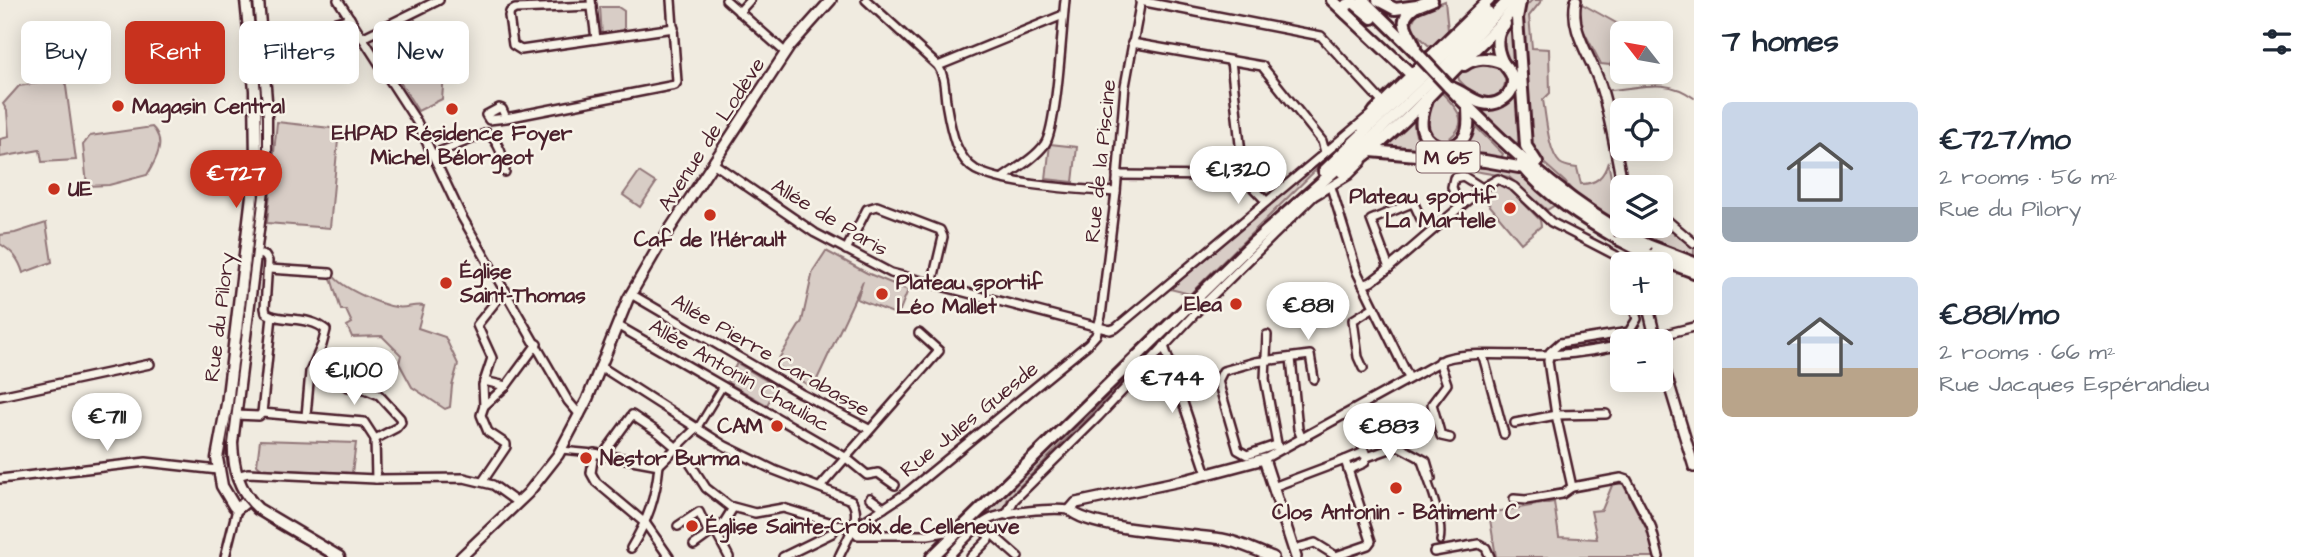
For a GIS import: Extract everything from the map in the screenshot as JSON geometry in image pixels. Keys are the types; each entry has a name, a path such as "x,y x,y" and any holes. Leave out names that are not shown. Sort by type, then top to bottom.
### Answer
{"main road":[{"name":"Rue du Pilory","path":"218,470 217,457 227,404 256,162 255,90 246,0"},
{"name":"Rue du Pilory","path":"258,0 259,21"},
{"path":"1332,0 1412,75"},
{"path":"1363,0 1448,86 1467,94 1471,104 1524,168"},
{"path":"1378,0 1394,9 1417,6 1433,0"},
{"path":"1361,135 1379,107 1489,0"},
{"path":"932,557 1253,243 1272,221 1501,0"},
{"path":"1346,13 1345,6 1353,2 1380,25 1392,28"},
{"path":"1253,243 1368,154 1519,2"},
{"path":"1471,104 1493,104 1508,95 1513,80 1497,46 1498,33 1519,2"},
{"path":"1519,2 1526,146 1540,172"},
{"path":"1323,187 1376,134 1519,2"},
{"path":"1417,6 1408,12 1404,23 1417,53"},
{"path":"1452,72 1478,59 1494,59 1503,63"},
{"name":"Rue du Pilory","path":"235,472 232,443 267,155 265,84"},
{"path":"1427,97 1422,114 1423,130 1434,144 1442,147 1456,145 1466,135 1471,104"},
{"name":"M 65","path":"1507,145 1610,229"},
{"name":"M 65","path":"1368,154 1485,161 1524,168 1581,217 1610,231"},
{"name":"M 65","path":"1624,238 1694,272"},
{"name":"M 65","path":"1648,250 1694,263"},
{"path":"248,500 237,509 222,486 218,470 235,472 248,500 260,510 339,557"}],"street":[{"path":"338,0 408,107 434,153 462,217 568,401 580,415"},
{"path":"362,38 439,0"},
{"path":"506,118 672,88 677,82 671,0"},
{"path":"726,0 786,53"},
{"path":"739,12 750,0"},
{"name":"Avenue de Lodève","path":"461,557 538,482 561,450 580,415 631,294 660,244 786,53 831,0"},
{"path":"866,0 938,66 942,73 947,111 960,153 974,169 1031,184 1116,192"},
{"path":"1003,178 1036,153 1048,137 1065,0"},
{"path":"1099,327 1110,330 1116,328 1379,107 1321,36 1141,0"},
{"name":"Rue de la Piscine","path":"1099,327 1116,192 1125,86 1141,0"},
{"path":"1576,0 1576,29 1601,88 1620,175"},
{"path":"596,39 592,3 515,9 510,12 513,45 521,50 674,28"},
{"path":"938,66 1063,15"},
{"path":"340,21 350,18"},
{"path":"1132,43 1256,64 1266,69 1322,141 1325,152"},
{"path":"1231,61 1242,163 1239,173"},
{"path":"434,153 487,133 493,137 505,163 505,172"},
{"name":"Allée de Paris","path":"713,163 815,233 891,273 1099,327"},
{"path":"1117,175 1229,176 1239,173"},
{"path":"1239,173 1266,201"},
{"path":"1459,208 1452,187 1454,178 1463,176 1482,188"},
{"path":"1363,285 1389,268 1491,181 1501,179 1514,187 1551,222 1610,252"},
{"path":"1006,515 1014,500 1202,306 1323,187 1363,285 1409,378"},
{"path":"1389,268 1371,220 1412,203 1421,219"},
{"path":"846,250 867,209 877,206 940,230 943,237 932,284"},
{"path":"1673,225 1694,243"},
{"path":"256,253 265,256 268,261 267,313 287,320 311,321 326,330 310,372 306,416"},
{"path":"269,269 330,273"},
{"path":"483,481 506,444 488,432 481,415 484,406 482,386 492,358 477,325 505,290"},
{"name":"Allée Pierre Carabasse","path":"631,294 800,393 869,429 820,487"},
{"path":"1363,368 1358,357 1353,320 1374,307"},
{"path":"1572,487 1556,415 1549,355 1552,348 1560,343 1629,332 1637,319 1636,315"},
{"path":"262,413 272,316"},
{"name":"Allée Antonin Chauliac","path":"617,325 845,457 867,475 878,473 895,485"},
{"name":"Rue Jules Guesde","path":"852,529 905,494 1088,344 1099,327"},
{"path":"1673,334 1694,327"},
{"path":"869,429 939,351 919,332"},
{"path":"1267,335 1265,379 1277,448"},
{"path":"484,406 506,386 537,344"},
{"path":"1164,346 1207,474"},
{"path":"1314,379 1310,355 1255,362 1223,371 1218,381 1238,450 1247,455 1302,439 1439,361 1455,357 1549,355 1610,347"},
{"path":"1483,356 1504,434"},
{"path":"1291,358 1298,429 1302,439"},
{"path":"1439,361 1447,384 1432,404 1441,436 1450,438"},
{"path":"0,396 150,364"},
{"path":"600,366 701,431 754,460 854,503 855,518 852,529 839,557"},
{"path":"484,381 506,386"},
{"path":"355,385 379,395 400,418 398,425 375,439"},
{"path":"631,548 646,524 658,481 659,465 698,427 723,386"},
{"path":"1672,392 1694,467"},
{"path":"235,415 259,416 262,413 363,422 375,439 376,479"},
{"path":"1515,423 1556,415 1606,414"},
{"path":"669,557 646,524 593,479 591,473 598,454 632,415 684,454 706,488 733,508 755,513 783,508 852,529 858,534 930,534 960,530"},
{"path":"1359,438 1367,457"},
{"path":"1348,470 1364,463 1367,457 1395,446 1426,461 1432,478"},
{"path":"1070,510 1076,503 1264,459 1277,448"},
{"path":"561,450 659,465"},
{"path":"1273,487 1362,453 1367,457"},
{"path":"1264,459 1295,553 1315,543 1336,556 1368,545 1370,538 1345,460"},
{"path":"1421,461 1438,514 1442,537 1438,551 1479,544 1486,548 1490,557"},
{"path":"0,479 146,463 218,470"},
{"path":"235,472 376,479 464,478 493,485 518,503"},
{"path":"1514,499 1526,500 1562,494 1572,487 1621,478 1626,480 1651,526 1659,557"},
{"path":"895,485 905,494"},
{"path":"870,498 884,508"},
{"path":"694,545 723,524 733,508"},
{"path":"225,557 237,509"},
{"path":"948,557 982,525 999,516 1049,509 1070,510 1075,515 1103,523 1222,539 1273,557"},
{"path":"678,526 699,512 729,557"},
{"path":"982,525 1018,557"},
{"path":"971,557 989,537 982,525"},
{"path":"783,557 832,533 836,526"},
{"path":"1002,557 1009,550"}],"shaded area":[{"path":"1532,0 1542,0 1529,16 1532,48 1549,49 1550,93 1543,100 1548,133 1556,158 1566,166 1577,168 1581,184 1599,179 1608,162 1610,217 1579,199 1565,182 1537,157 1529,140 1520,12"},
{"path":"1445,1 1448,30 1435,46 1428,45 1412,29 1412,23 1422,10"},
{"path":"1582,4 1613,21 1610,21 1610,65 1601,64 1580,24 1578,12"},
{"path":"600,7 618,7 624,11 624,33 602,36"},
{"path":"410,17 416,21 402,21"},
{"path":"1511,22 1514,23 1521,137 1516,143 1480,111 1498,107 1512,95 1502,37"},
{"path":"1482,63 1495,67 1502,72 1505,79 1501,92 1488,99 1472,93 1459,80 1458,75 1469,67"},
{"path":"66,84 76,160 42,162 40,150 0,157 0,139 9,137 7,111 3,104 19,86"},
{"path":"401,84 443,84 442,99 418,111"},
{"path":"1441,92 1456,109 1460,121 1455,133 1448,139 1440,139 1427,131 1429,109"},
{"path":"1414,118 1416,135 1429,148 1442,152 1454,150 1464,142 1473,124 1503,154 1496,159 1385,146"},
{"path":"277,122 339,129 330,228 267,223"},
{"path":"152,127 159,138 159,144 147,175 109,185 87,186 83,145 90,136"},
{"path":"1050,144 1077,147 1073,182 1046,179"},
{"path":"1331,155 1190,294 1170,289 1306,170"},
{"path":"1382,155 1506,167 1515,170 1555,205 1547,210 1509,177"},
{"path":"639,172 656,183 640,207 623,195"},
{"name":"Plateau sportif La Martelle","path":"1499,182 1505,184 1540,220 1541,226 1521,243 1481,195"},
{"path":"1303,200 1008,498 1003,511 989,513 944,557 940,557"},
{"path":"46,223 52,262 23,273 14,256 0,244 0,235"},
{"path":"1673,233 1694,247 1694,256 1648,238 1673,238"},
{"path":"826,251 867,273 908,290 898,315 857,299 863,281 813,388 775,365 802,321 813,271"},
{"path":"330,275 352,290 389,306 424,306 418,328 445,337 458,364 450,407 445,409 412,387 399,363 401,355 382,336 352,337 347,326 352,323 346,310 341,310"},
{"path":"737,363 777,387 767,405 727,382"},
{"path":"260,440 356,443 352,473 261,469 257,465"},
{"path":"1622,482 1649,534 1655,557 1496,557 1489,513 1554,502 1559,537 1597,539 1591,511 1602,510 1613,483"}],"waterway":[{"path":"1610,90 1653,85 1673,88 1694,98"}],"tram line":[{"path":"253,0 263,117 263,163 228,444 229,467 235,487 258,515 328,557"}],"place":[{"name":"Magasin Central","path":"118,106"},
{"name":"EHPAD Résidence Foyer Michel Bélorgeot","path":"452,109"},
{"name":"UE","path":"54,189"},
{"name":"Plateau sportif La Martelle","path":"1510,208"},
{"name":"Caf de l'Hérault","path":"710,215"},
{"name":"Église Saint-Thomas","path":"446,283"},
{"name":"Plateau sportif Léo Mallet","path":"882,294"},
{"name":"Elea","path":"1236,304"},
{"name":"CAM","path":"777,426"},
{"name":"Nestor Burma","path":"586,458"},
{"name":"Clos Antonin - Bâtiment C","path":"1396,488"},
{"name":"Église Sainte-Croix de Celleneuve","path":"692,526"}]}
